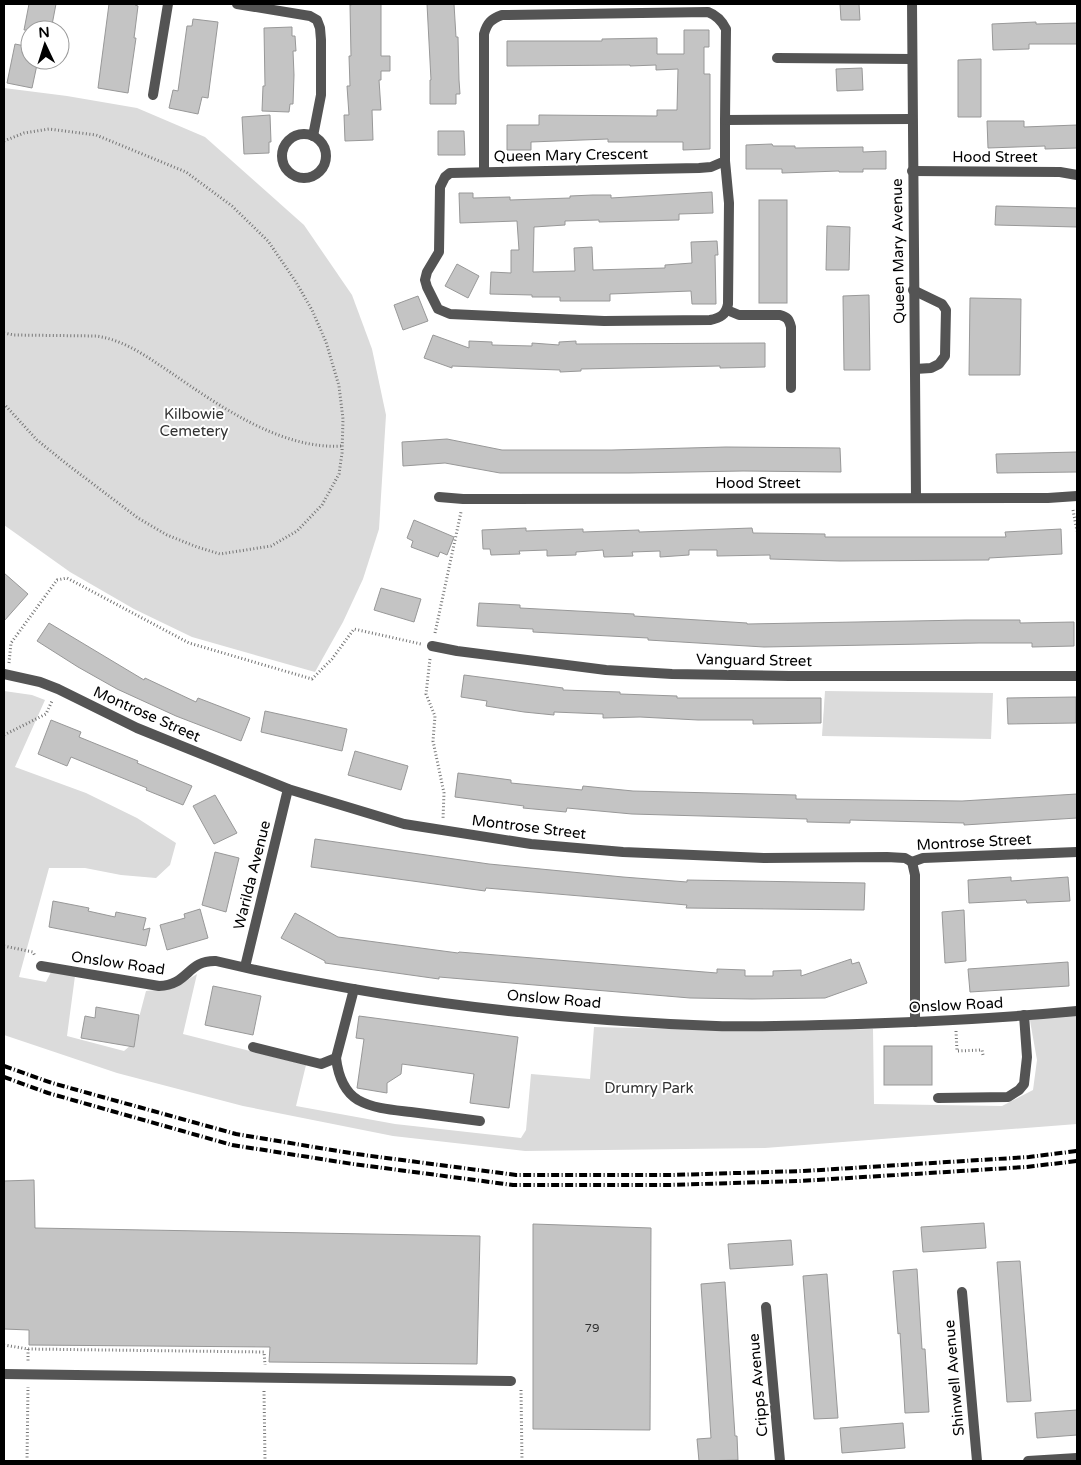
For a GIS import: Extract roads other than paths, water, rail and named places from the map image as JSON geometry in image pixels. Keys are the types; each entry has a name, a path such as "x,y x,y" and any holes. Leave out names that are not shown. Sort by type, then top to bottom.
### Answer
{"street":[{"path":"153,96 168,4"},
{"path":"237,4 310,16 317,20 322,40 321,95 313,136"},
{"name":"Queen Mary Avenue","path":"912,4 916,498"},
{"name":"Queen Mary Crescent","path":"725,162 699,168 484,171 484,34 487,24 502,15 708,12 724,24 726,28 725,162 729,203 727,310"},
{"path":"777,58 912,59"},
{"path":"725,120 912,118"},
{"path":"305,134 313,136 324,145 326,156 321,170 311,176 298,176 291,173 283,159 283,151 287,142 292,137 305,134"},
{"path":"484,171 450,173 445,177 440,187 439,252 427,272 425,280 438,309 444,313 604,321 710,320 719,318 727,310 739,315 780,315 786,317 791,326 790,388"},
{"name":"Hood Street","path":"912,171 1052,172 1077,174"},
{"path":"913,290 942,304 946,310 945,356 938,364 931,368 915,369"},
{"name":"Hood Street","path":"440,497 463,499 1074,496"},
{"name":"Vanguard Street","path":"432,646 457,651 606,670 672,674 1077,676"},
{"name":"Montrose Street","path":"6,674 40,682 58,689 137,728 288,789 404,824 442,831 531,844 623,852 764,858 887,857 905,858 912,862 923,858 1077,852"},
{"name":"Warilda Avenue","path":"245,968 288,789"},
{"path":"912,862 914,875 915,1022"},
{"name":"Onslow Road","path":"41,966 159,986 170,986 182,980 198,963 207,960 354,989 515,1011 717,1026 955,1021 1077,1011"},
{"path":"354,989 336,1058 338,1075 357,1100 371,1106 392,1110 480,1121"},
{"path":"938,1098 1008,1097 1019,1090 1024,1084 1027,1057 1024,1015"},
{"path":"253,1047 321,1064 336,1058"},
{"name":"Shinwell Avenue","path":"962,1292 977,1461"},
{"name":"Cripps Avenue","path":"766,1307 780,1461"},
{"path":"4,1374 511,1380"},
{"path":"1028,1461 1077,1458"}],"railway":[{"path":"4,1066 52,1083 236,1134 356,1154 516,1175 671,1175 803,1171 1029,1157 1077,1151"},
{"path":"4,1077 48,1093 232,1145 353,1164 513,1185 668,1185 800,1181 1026,1167 1077,1161"}],"park label":[{"name":"Kilbowie Cemetery","path":"194,422"},
{"name":"Drumry Park","path":"649,1088"}]}
